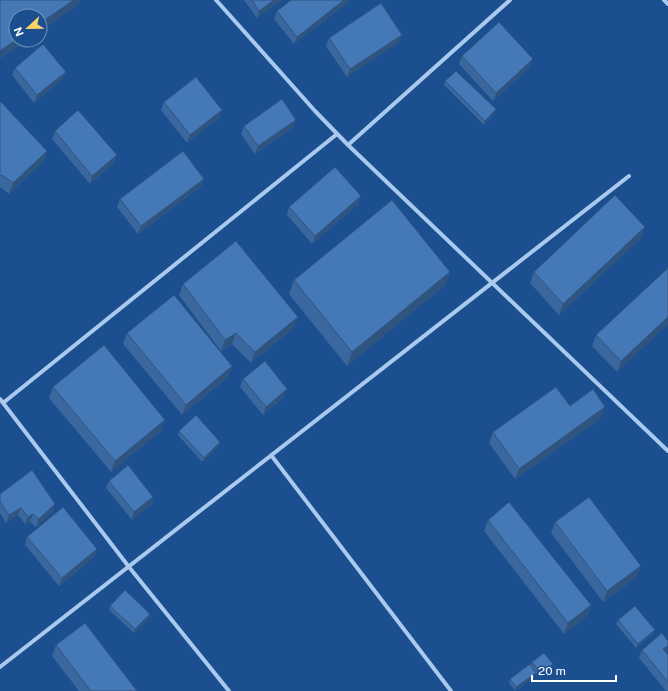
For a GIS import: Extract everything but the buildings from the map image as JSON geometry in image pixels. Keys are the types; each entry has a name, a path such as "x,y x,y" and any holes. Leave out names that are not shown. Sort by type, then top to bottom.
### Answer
{"street":[{"path":"216,0 315,111 348,145 668,450"},
{"path":"348,145 510,0"},
{"path":"664,0 668,4"},
{"path":"3,403 337,134"},
{"path":"0,667 629,176"},
{"path":"0,399 129,567 229,691"},
{"path":"271,455 451,691"}]}
